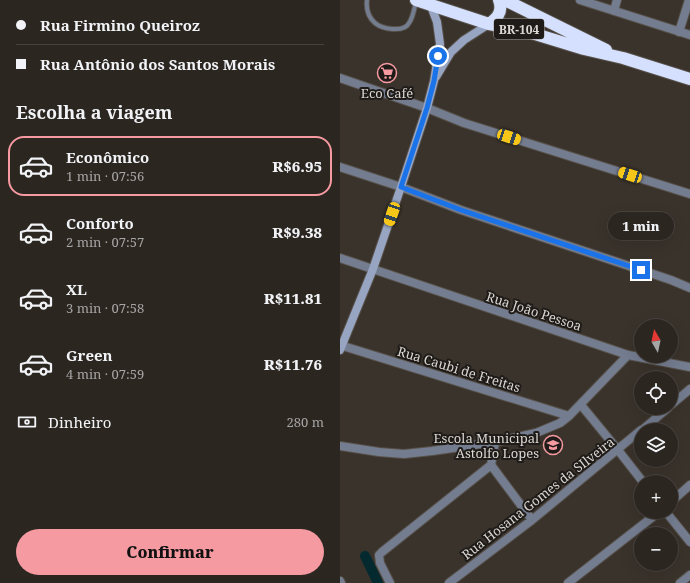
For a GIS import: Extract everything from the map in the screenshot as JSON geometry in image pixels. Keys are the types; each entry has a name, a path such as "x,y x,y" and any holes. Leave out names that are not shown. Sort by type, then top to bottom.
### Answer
{"highway":[{"name":"BR-104","path":"416,0 489,24 522,30 584,49 623,58 690,79"},
{"path":"489,24 496,19 500,12 501,4 499,0"},
{"name":"BR-104","path":"505,0 623,58"}],"street":[{"path":"580,0 690,35"},
{"path":"614,11 618,0"},
{"path":"679,32 689,0"},
{"path":"341,347 373,269 427,108 434,81 440,44 437,22 431,6"},
{"path":"434,81 451,52 464,40 489,24"},
{"path":"340,78 464,122 690,194"},
{"path":"340,167 401,187 461,210 672,280 690,288"},
{"name":"Rua João Pessoa","path":"340,258 628,355 690,367"},
{"name":"Rua Caubi de Freitas","path":"341,347 570,416"},
{"path":"340,446 404,454 495,442 536,433 560,423 570,416 628,355"},
{"path":"678,399 690,389"},
{"path":"581,405 638,475"},
{"name":"Rua Hosana Gomes da SIlveira","path":"650,423 659,415"},
{"name":"Rua Hosana Gomes da SIlveira","path":"450,583 532,520 634,436"},
{"path":"390,583 380,563 379,555 491,465 495,442"},
{"path":"491,465 532,520"},
{"path":"678,496 690,485"},
{"path":"568,583 650,519"},
{"path":"672,519 690,542"},
{"path":"680,583 690,575"}],"lane":[{"path":"367,0 366,7 375,24 385,28 396,29 404,28 409,24 416,0"}],"waterway":[{"path":"365,556 378,583"}],"place":[{"name":"Eco Café","path":"387,73"},
{"name":"Escola Municipal Astolfo Lopes","path":"553,445"}],"route":[{"path":"438,56 434,81 427,108 401,187 461,210 641,270"}]}
